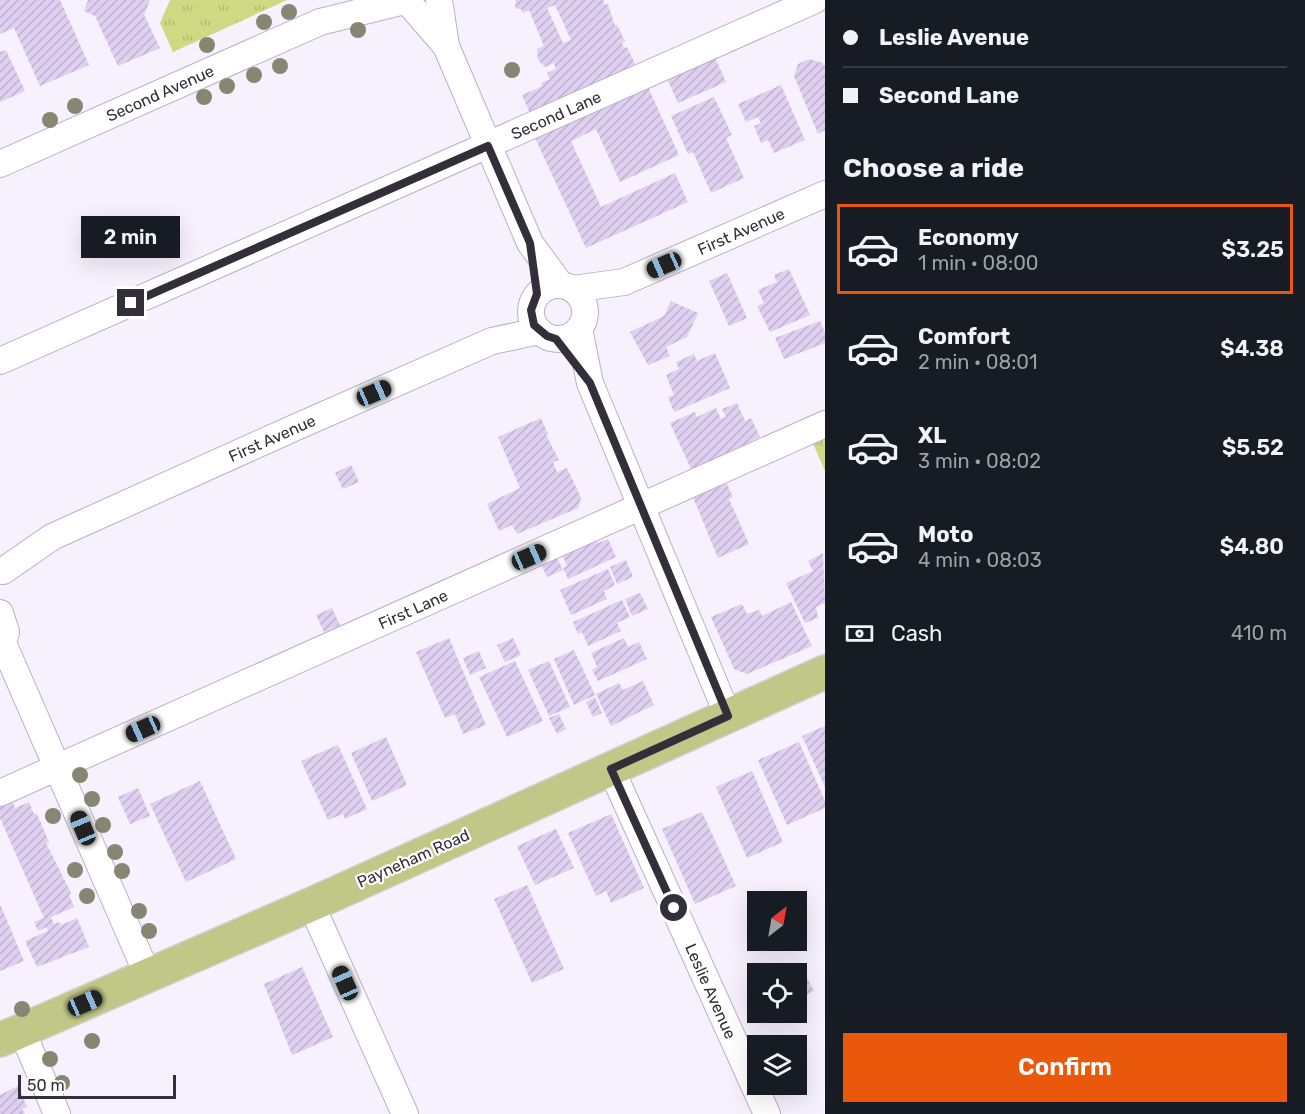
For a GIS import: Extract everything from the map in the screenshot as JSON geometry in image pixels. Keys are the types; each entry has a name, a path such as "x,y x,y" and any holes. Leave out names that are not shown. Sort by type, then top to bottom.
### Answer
{"main road":[{"name":"Payneham Road","path":"11,1036 311,904 825,672"}],"street":[{"name":"Second Avenue","path":"320,22 345,0"},
{"path":"439,0 446,46 530,243 549,308 590,383 728,716"},
{"name":"Second Lane","path":"0,361 815,0"},
{"name":"Second Avenue","path":"0,164 320,22 410,1"},
{"path":"410,1 446,46"},
{"name":"First Avenue","path":"1,566 52,537 492,341 549,308 624,282 825,194"},
{"name":"First Avenue","path":"549,308 565,338 624,282"},
{"path":"549,308 585,305 582,322 590,383"},
{"name":"First Lane","path":"0,793 825,424"},
{"path":"0,613 6,632 2,642 148,976"},
{"name":"Leslie Avenue","path":"611,769 767,1114"},
{"path":"311,904 405,1114"},
{"path":"11,1036 57,1114"}],"green space":[{"path":"170,0 287,0 173,52 160,23"},
{"path":"825,432 825,471 811,439"}],"building":[{"path":"0,0 60,0 89,65 40,86 14,28 0,34"},
{"path":"88,0 150,0 144,15 160,48 118,66 95,16 84,11"},
{"path":"516,0 603,0 605,5 608,4 615,26 617,25 625,41 622,42 624,48 627,47 638,70 532,118 522,95 543,86 541,83 550,79 547,73 556,69 554,63 545,67 538,60 537,49 544,46 529,10 523,13 515,6","holes":["555,5 571,40 563,43 547,8"]},
{"path":"6,50 25,91 0,102 0,52"},
{"path":"713,53 726,82 678,103 665,74"},
{"path":"809,59 823,63 825,67 825,130 818,134 794,76 798,64"},
{"path":"647,85 679,155 620,182 596,129 571,141 601,207 675,173 688,202 586,248 535,138"},
{"path":"781,85 805,140 774,153 768,140 761,143 754,126 761,123 758,117 746,122 738,104"},
{"path":"714,97 732,135 726,138 744,178 711,193 693,152 688,154 671,116"},
{"path":"789,269 810,315 770,332 757,306 764,303 758,290 777,282 774,275"},
{"path":"727,273 747,318 729,326 709,281"},
{"path":"671,301 698,313 687,337 666,347 670,356 648,365 630,332 664,316"},
{"path":"820,321 825,333 825,343 784,359 775,338"},
{"path":"715,353 730,388 674,412 668,397 674,395 666,375 679,369 676,362 694,354 697,361"},
{"path":"737,403 745,421 751,418 760,437 692,471 670,423 695,412 697,417 716,408 721,419 726,417 722,409"},
{"path":"541,418 548,434 546,435 559,460 553,462 557,472 567,468 581,498 578,508 517,534 512,525 499,531 487,504 520,488 498,437"},
{"path":"351,465 359,482 343,489 335,473"},
{"path":"723,475 733,497 729,499 749,544 718,558 690,490"},
{"path":"595,536 598,543 608,539 616,557 568,579 563,568 567,566 561,552"},
{"path":"555,553 563,570 547,577 539,560"},
{"path":"823,553 825,603 816,607 818,618 805,623 786,583 813,571 808,561"},
{"path":"626,560 633,577 617,584 610,567"},
{"path":"608,569 615,585 604,591 607,599 571,615 560,590"},
{"path":"640,593 648,609 632,616 625,599"},
{"path":"622,600 630,617 617,623 621,631 588,646 582,632 578,634 573,622"},
{"path":"791,602 812,646 747,674 734,669 711,617 742,604 747,614 759,610 762,616"},
{"path":"332,608 340,625 324,632 316,615"},
{"path":"449,638 486,725 463,734 455,714 445,718 416,652"},
{"path":"513,638 521,655 505,662 497,645"},
{"path":"624,638 628,647 639,642 647,659 598,681 592,670 597,667 591,653"},
{"path":"574,650 595,695 574,705 554,659"},
{"path":"479,651 486,668 470,675 463,658"},
{"path":"515,661 543,721 507,737 479,677"},
{"path":"549,661 570,707 549,716 528,670"},
{"path":"643,681 654,705 611,726 596,694 619,683 623,690"},
{"path":"595,697 602,713 593,717 586,702"},
{"path":"559,714 566,729 557,734 549,718"},
{"path":"825,726 825,787 802,736"},
{"path":"386,737 407,785 372,801 351,753"},
{"path":"799,742 825,801 825,808 787,825 758,760"},
{"path":"338,745 367,809 345,819 343,814 328,820 301,761"},
{"path":"752,771 783,842 747,858 716,787"},
{"path":"200,781 236,859 186,882 150,804"},
{"path":"138,788 150,816 130,824 118,797"},
{"path":"12,801 15,808 29,802 34,814 37,814 49,842 46,843 71,893 69,895 74,907 51,917 54,924 59,922 61,925 77,918 89,947 37,967 25,941 48,931 47,927 38,931 34,922 44,918 0,818 0,806"},
{"path":"702,812 736,886 695,904 662,829"},
{"path":"611,814 644,888 611,903 606,891 596,896 568,833"},
{"path":"556,829 574,868 535,885 517,846"},
{"path":"527,885 564,969 532,983 494,899"},
{"path":"0,904 24,961 0,971"},
{"path":"302,967 333,1037 292,1055 264,984"},
{"path":"807,978 814,991 807,994"},
{"path":"18,1086 27,1107 22,1109 25,1114 0,1114 0,1095"}],"route":[{"path":"131,303 488,146 530,243 537,294 531,310 534,325 539,331 556,339 590,383 728,716 611,769 674,908"}]}
